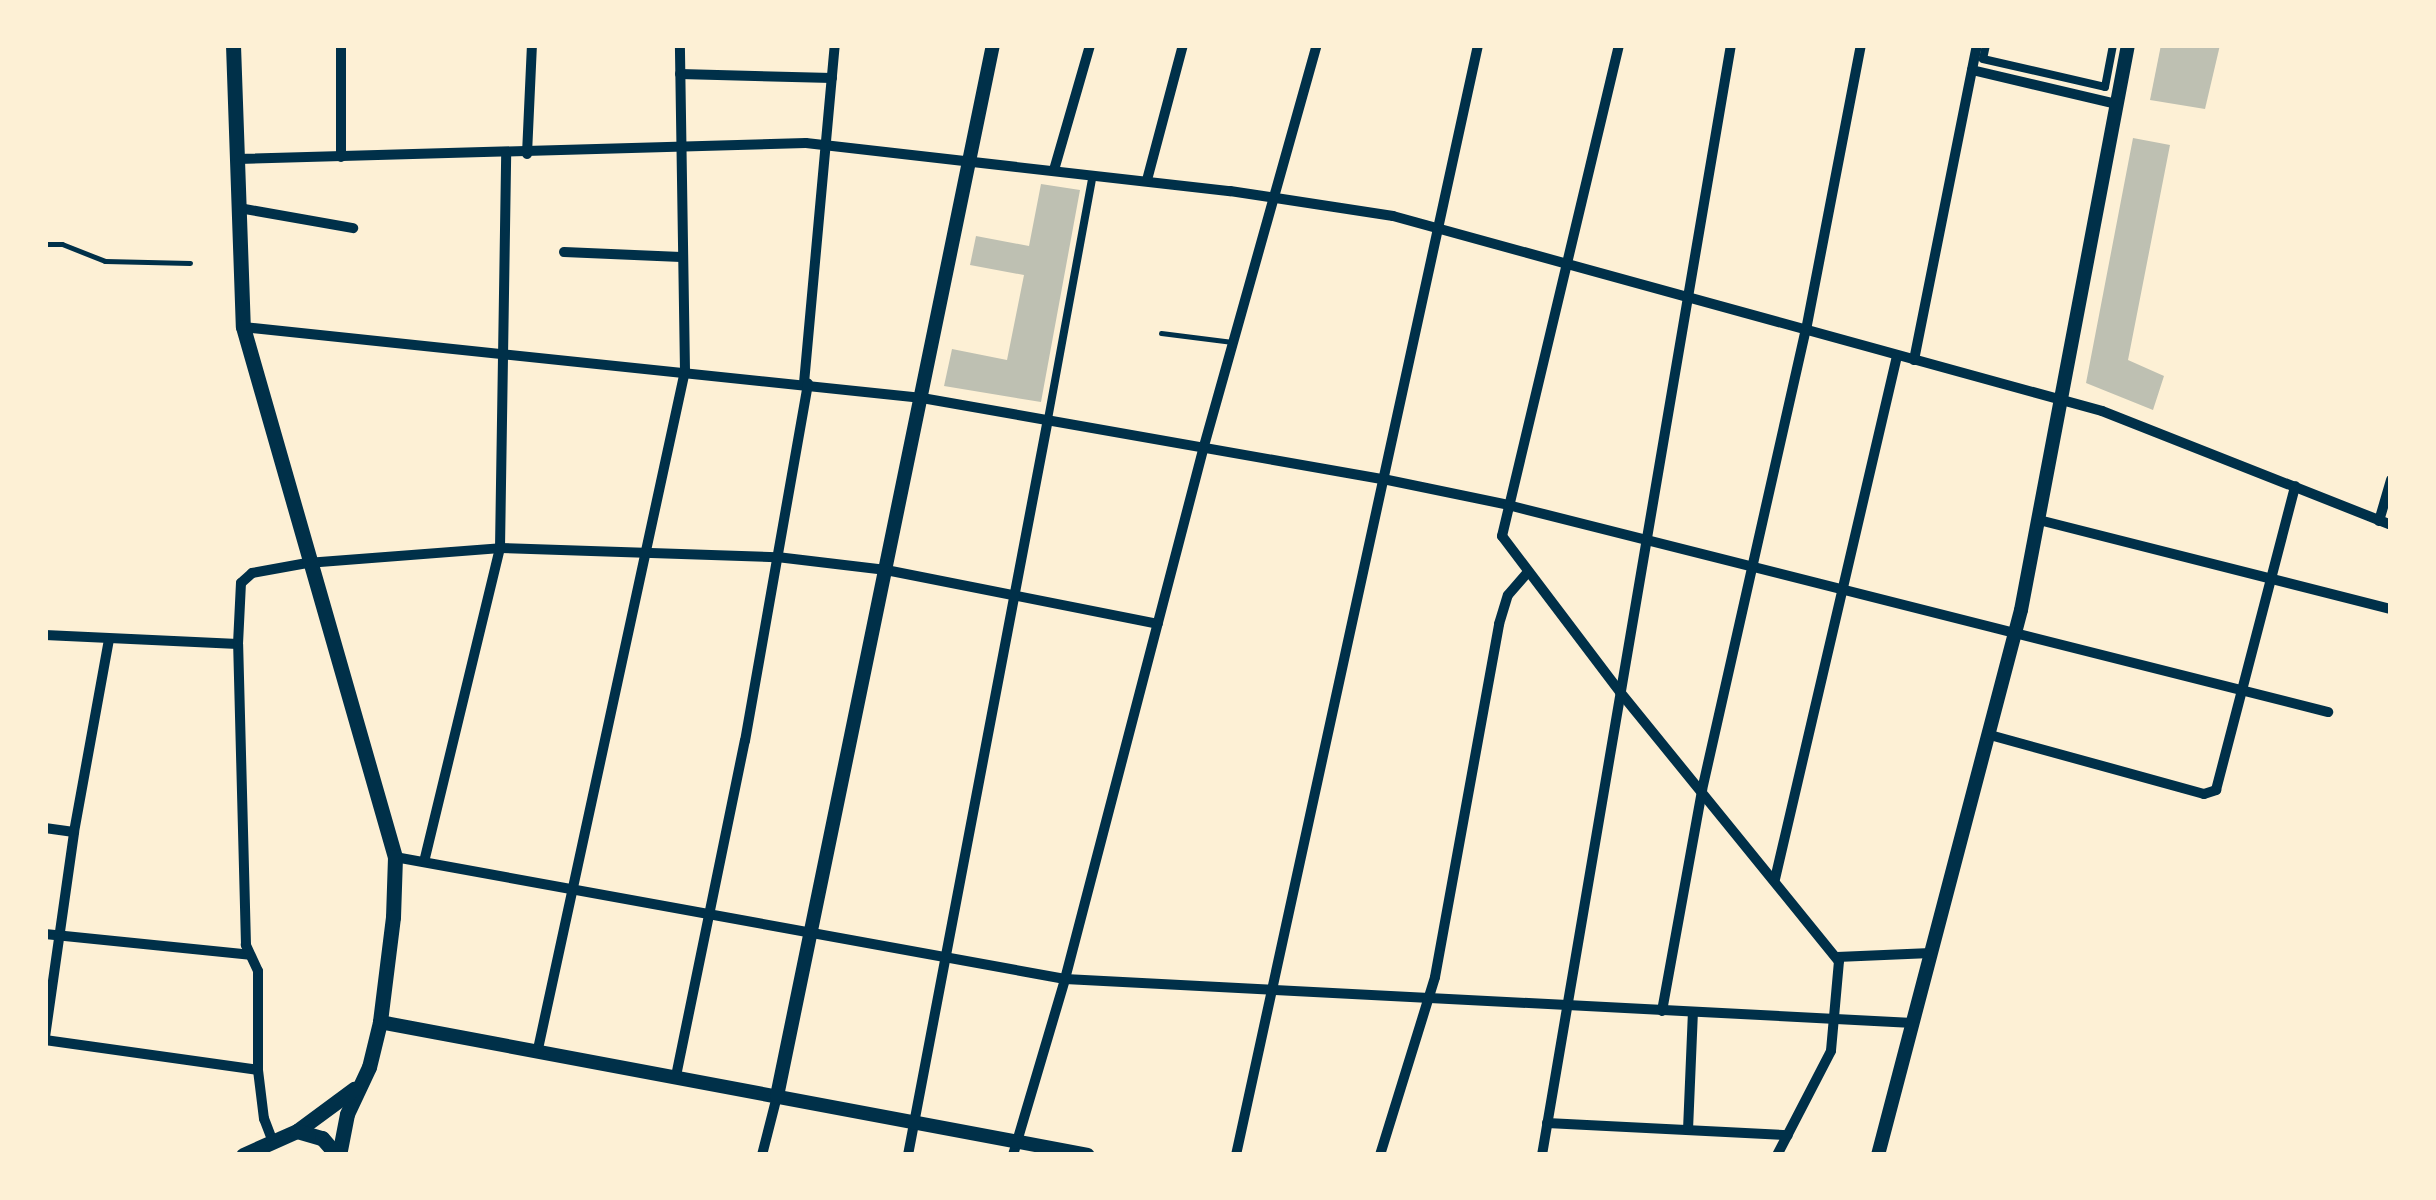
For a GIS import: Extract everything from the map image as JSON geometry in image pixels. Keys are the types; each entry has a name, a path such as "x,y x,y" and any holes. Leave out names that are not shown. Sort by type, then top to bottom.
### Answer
{"main road":[{"path":"233,45 244,327 308,563 395,857 393,917 380,1022 347,1114 338,1155"},
{"path":"243,1155 268,1148 297,1131 362,1081"},
{"path":"297,1131 322,1138 338,1155"}],"street":[{"path":"341,45 341,157"},
{"path":"526,154 532,45"},
{"path":"538,1049 685,371 680,45"},
{"path":"676,1076 741,760 806,384 835,45"},
{"path":"762,1155 814,934 994,45"},
{"path":"1054,170 1090,45"},
{"path":"1147,180 1182,45"},
{"path":"1015,1148 1065,978 1204,446 1317,45"},
{"path":"1236,1155 1478,45"},
{"path":"1619,45 1502,536 1620,692 1837,956 1841,965 1828,1059 1778,1155"},
{"path":"1542,1155 1732,45"},
{"path":"1662,1011 1702,790 1806,330 1861,45"},
{"path":"1914,360 1977,45"},
{"path":"1986,45 1983,59 2105,87 2113,45"},
{"path":"1878,1155 2016,631 2128,45"},
{"path":"1972,70 2116,104"},
{"path":"680,74 832,78"},
{"path":"238,160 826,144 1274,197 1437,226 2061,400 2163,433 2391,526"},
{"path":"424,862 500,548 506,153"},
{"path":"908,1155 1093,175"},
{"path":"240,208 353,228"},
{"path":"564,252 681,257"},
{"path":"244,327 922,398 1383,478 1508,505 2328,712"},
{"path":"1775,879 1897,356"},
{"path":"2379,521 2391,480"},
{"path":"1990,735 2204,794 2220,784 2295,486"},
{"path":"2040,520 2391,608"},
{"path":"268,1148 258,1070 258,971 250,955 245,927 238,644 244,578 308,563 500,548 776,557 886,570 1158,624"},
{"path":"1380,1155 1429,998 1499,624 1508,595 1527,573"},
{"path":"45,635 238,644"},
{"path":"109,639 74,832 45,1038 258,1070"},
{"path":"45,828 74,832"},
{"path":"395,857 1065,978 1913,1023"},
{"path":"45,934 250,955"},
{"path":"1837,956 1931,954"},
{"path":"1688,1130 1693,1013"},
{"path":"380,1022 915,1122 1015,1148 1088,1155"},
{"path":"1547,1123 1788,1135"}],"lane":[{"path":"45,244 62,244 104,261 190,263"},
{"path":"1161,333 1235,342"}],"building":[{"path":"2161,45 2220,45 2205,109 2150,100"},
{"path":"2133,138 2170,145 2128,360 2164,376 2153,410 2086,383"},
{"path":"1041,184 1080,190 1041,402 944,386 952,349 1007,360 1024,275 970,265 976,236 1029,246"}]}
